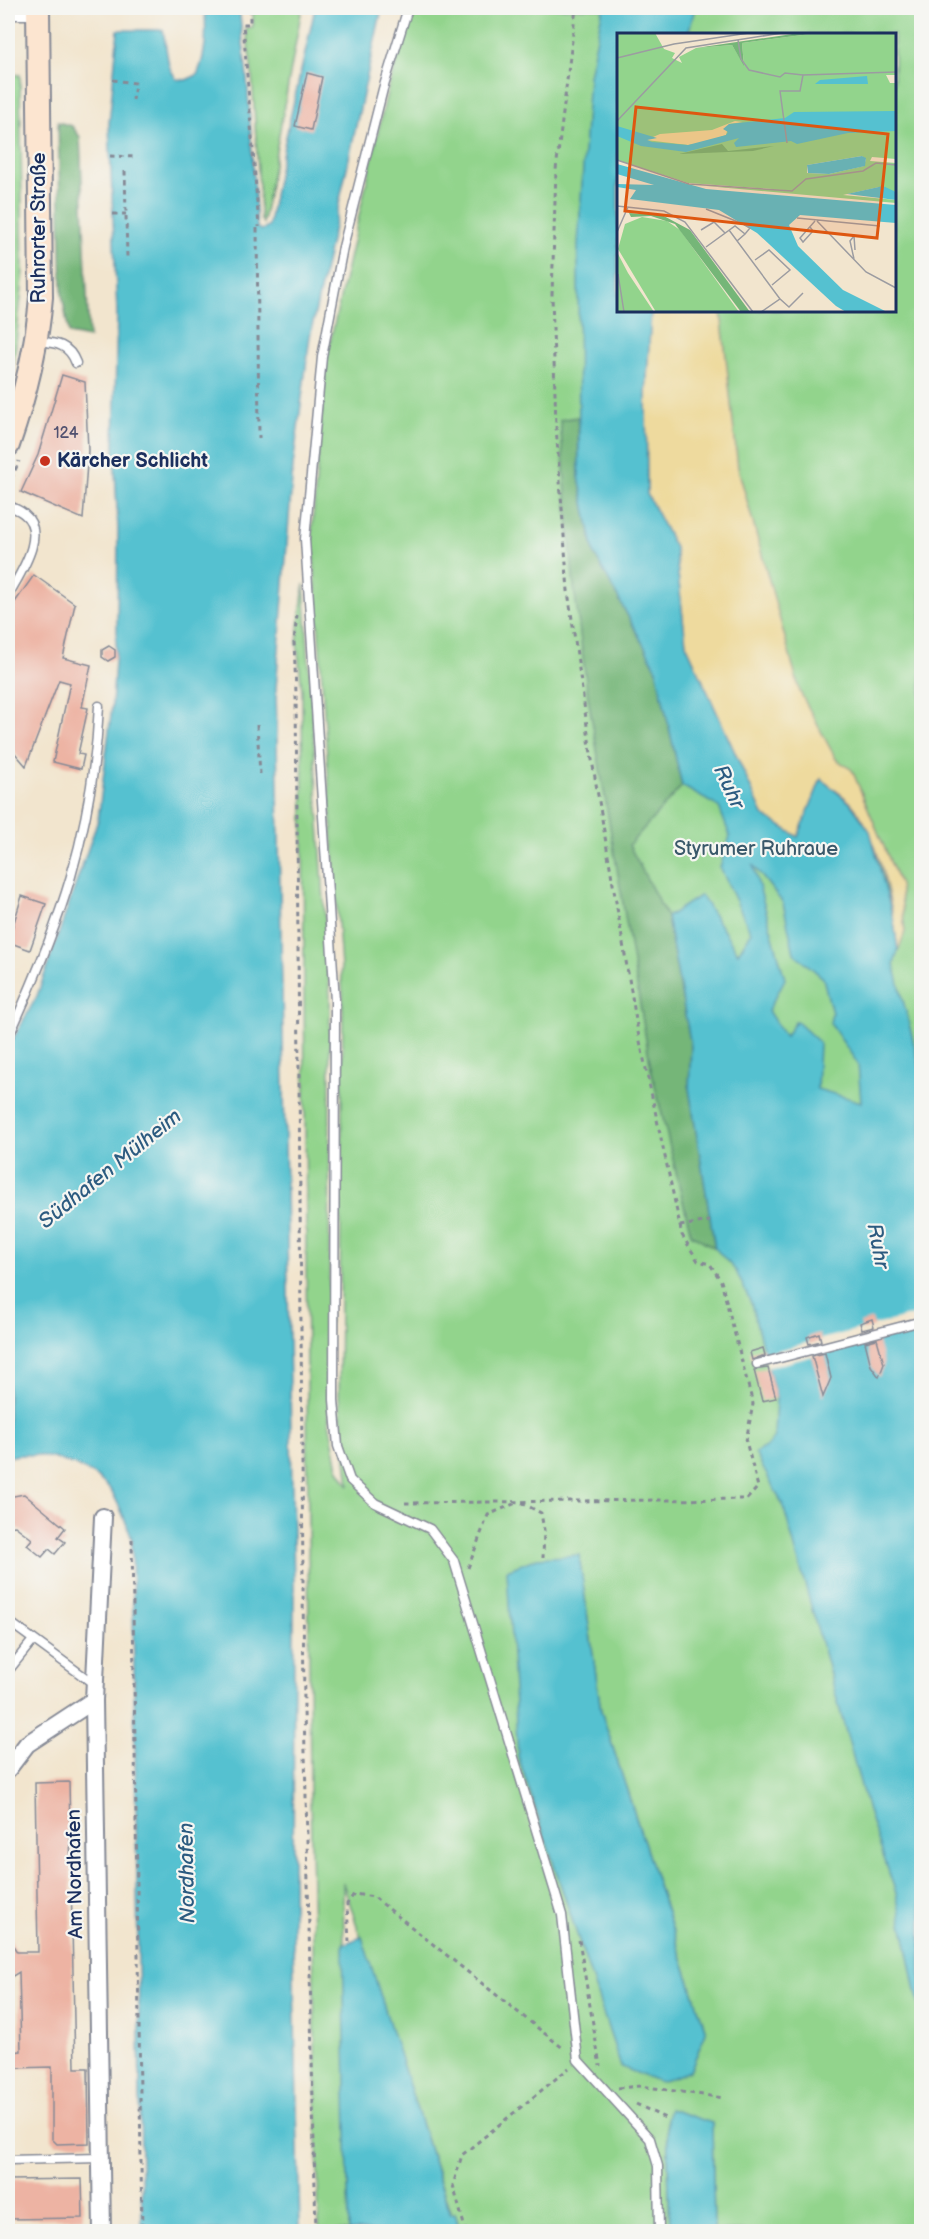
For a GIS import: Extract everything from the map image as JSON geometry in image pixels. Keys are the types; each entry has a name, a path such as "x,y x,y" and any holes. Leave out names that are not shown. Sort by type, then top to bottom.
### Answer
{"main road":[{"name":"Ruhrorter Straße","path":"8,445 23,400 38,340 41,297 38,11"}],"street":[{"name":"Am Nordhafen","path":"102,2232 94,1692 103,1517"},
{"path":"8,1769 27,1744 94,1692"}],"lane":[{"path":"408,8 383,89 349,224 324,346 305,539 335,1000 334,1400 338,1446 350,1480 375,1503 430,1529 454,1561 561,1915 578,2060 650,2139 658,2166 659,2232"},
{"path":"8,15 38,11"},
{"path":"38,340 65,346 73,354 76,363"},
{"path":"8,505 24,514 33,524 28,558 8,596"},
{"path":"8,1038 58,922 76,865 91,801 99,706"},
{"path":"757,1364 921,1321"},
{"path":"8,1621 94,1692"},
{"path":"8,1671 33,1640"},
{"path":"8,2160 101,2158"}],"path":[{"path":"250,8 250,24 243,24 250,80 258,228 259,438"},
{"path":"375,1503 747,1499 758,1487 746,1441 753,1404 721,1281 710,1264 698,1261 682,1235 638,1032 591,754 568,591 556,426 552,295 556,170 576,8"},
{"path":"113,80 135,83 133,100"},
{"path":"111,156 136,157"},
{"path":"125,171 127,259"},
{"path":"113,214 126,214"},
{"path":"297,607 294,641 297,705 303,1673 316,2232"},
{"path":"257,725 260,774"},
{"path":"680,1227 710,1221"},
{"path":"462,1586 488,1515 519,1502 541,1513 544,1530 543,1558"},
{"path":"132,1539 142,2232"},
{"path":"349,1942 347,1904 354,1894 374,1897 578,2060 462,2155 453,2185 466,2232"},
{"path":"579,1940 604,2089 640,2086 724,2098"}],"green space":[{"path":"253,8 302,8 263,223 252,74 246,28 253,27"},
{"name":"Styrumer Ruhraue","path":"414,8 921,8 921,2231 714,2231 712,2123 667,2119 670,2231 460,2231 455,2213 451,2214 343,1883 349,2231 319,2231 310,1794 302,690 297,642 304,584 330,997 329,1421 338,1468 349,1486 339,1397 343,998 312,529 326,360 388,88","holes":["579,1555 601,1711 706,2032 690,2071 660,2082 621,2066 518,1756"]},
{"path":"8,74 20,75 23,279 14,361 8,383"},
{"path":"58,122 72,126 80,137 89,338 69,334 62,294"},
{"path":"578,417 579,477 594,553 656,668 682,786 629,845 667,917 691,1046 689,1088 715,1248 691,1234 651,1069 588,697 573,578 560,420"}],"sand":[{"path":"651,312 721,312 738,468 800,692 836,759 852,770 900,885 905,932 898,951 888,894 877,852 860,815 850,802 821,779 798,837 763,815 686,644 675,548 647,494 646,394"}],"water":[{"path":"205,8 239,8 247,77 257,228 262,230 269,225 284,143 315,8 382,8 310,336 293,466 276,689 294,1587 293,1939 300,2231 142,2231 132,1539 111,1491 91,1474 64,1461 49,1457 21,1455 8,1457 8,1048 37,996 98,820 112,706 117,631 118,530 114,448 117,312 109,124 118,30 163,30 169,66 176,79 186,80 197,75 203,59 206,34"},
{"name":"Ruhr","path":"603,8 695,8 688,33 617,33 617,312 651,312 646,394 647,494 675,548 686,644 763,815 798,837 821,779 850,803 870,831 894,922 898,951 894,964 922,1076 921,2015 896,1893 868,1811 783,1505 755,1453 769,1445 774,1436 776,1398 751,1303 736,1271 715,1248 689,1088 691,1046 667,917 701,895 738,953 751,933 720,867 730,836 719,807 682,786 656,668 594,553 579,477 578,245 589,76","holes":["753,865 783,903 794,953 823,978 832,1013 830,1023 858,1064 861,1102 817,1089 819,1042 796,1021 785,1037 768,1011 785,979"]},
{"path":"579,1555 601,1711 706,2032 690,2071 660,2082 621,2067 518,1756 507,1570 537,1558"},
{"path":"362,1937 450,2214 455,2213 460,2231 349,2231 343,1944"},
{"path":"670,2109 712,2123 714,2231 670,2231 667,2119"}],"pier":[{"path":"921,1313 921,1328 767,1368 763,1354"}],"building":[{"path":"307,73 322,77 311,130 295,126"},
{"path":"62,375 85,382 88,450 83,519 21,492 38,455"},
{"path":"34,575 75,604 63,658 91,665 82,707 88,708 78,754 84,755 81,769 53,762 70,683 59,680 26,766 8,745 8,612"},
{"path":"109,646 115,650 115,657 108,661 102,657 102,650"},
{"path":"22,896 46,904 30,950 8,942"},
{"path":"872,1319 874,1327 862,1330 860,1323"},
{"path":"819,1333 821,1341 809,1344 807,1337"},
{"path":"877,1339 884,1364 879,1377 871,1366 865,1342"},
{"path":"763,1348 765,1355 752,1360 750,1352"},
{"path":"825,1353 831,1378 823,1397 812,1356"},
{"path":"768,1368 776,1398 762,1401 754,1370"},
{"path":"24,1494 65,1528 58,1537 65,1542 55,1554 49,1549 42,1557 27,1545 32,1539 15,1526 8,1527 8,1497"},
{"path":"69,1782 75,2068 88,2068 89,2143 57,2144 52,2139 52,2067 14,2068 13,2052 21,2051 19,1972 8,1979 8,1937 17,1952 38,1952 35,1783"},
{"path":"82,2179 83,2218 8,2219 8,2180"}],"place":[{"name":"Kärcher Schlicht","path":"45,461"}],"water label":[{"name":"Südhafen Mülheim","path":"110,1169"},
{"name":"Nordhafen","path":"187,1873"}]}
